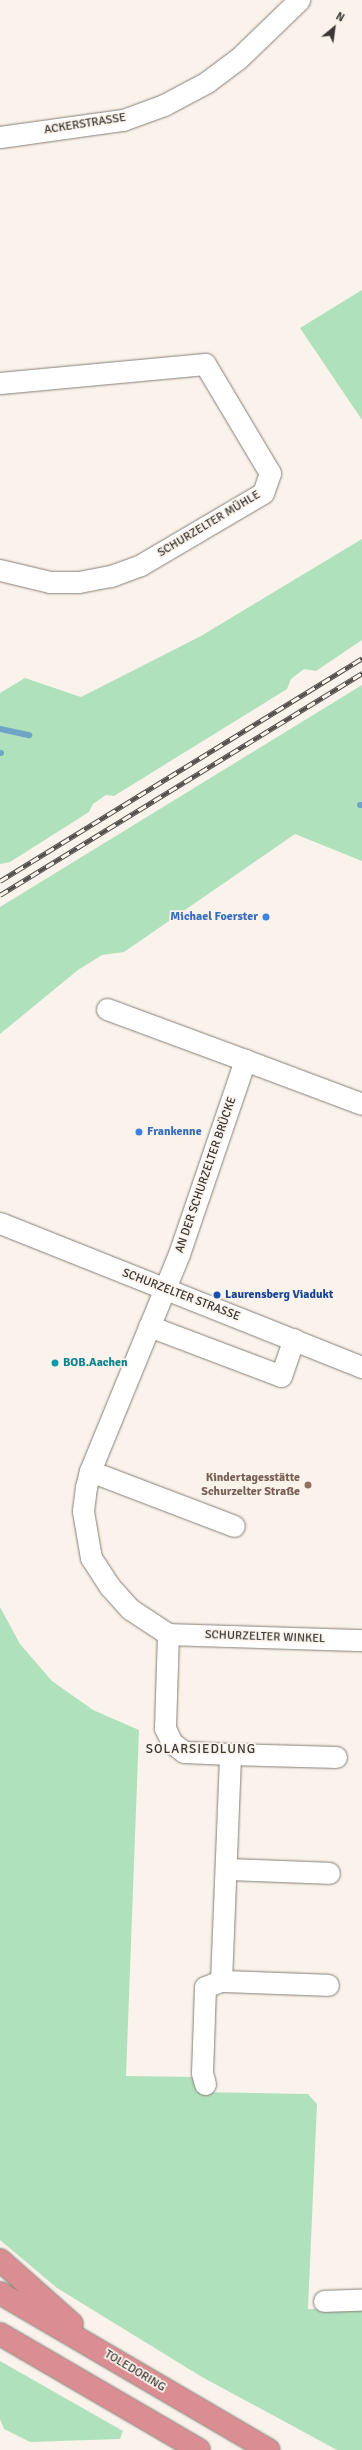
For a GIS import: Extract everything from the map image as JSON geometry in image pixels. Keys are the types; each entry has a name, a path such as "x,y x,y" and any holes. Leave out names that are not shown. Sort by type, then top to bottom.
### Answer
{"highway":[{"path":"0,2260 102,2352"},
{"name":"TOLEDORING","path":"0,2293 269,2450"},
{"path":"0,2334 199,2450"}],"street":[{"name":"ACKERSTRASSE","path":"0,137 123,120 164,105 207,82 238,59 299,0"},
{"name":"SCHURZELTER MÜHLE","path":"0,383 205,364 270,472 263,493 135,567 110,576 78,582 50,582 0,570"},
{"path":"107,1009 362,1104"},
{"name":"AN DER SCHURZELTER BRÜCKE","path":"164,1290 186,1234 245,1060"},
{"name":"SCHURZELTER STRASSE","path":"0,1223 164,1290 294,1339 362,1367"},
{"path":"164,1290 90,1471 83,1511 91,1558 110,1587 130,1609 168,1634 165,1728 172,1743 184,1752 336,1757"},
{"path":"149,1326 281,1376 294,1339"},
{"path":"90,1471 234,1526"},
{"name":"SCHURZELTER WINKEL","path":"168,1634 362,1640"},
{"path":"221,1981 230,1754"},
{"path":"226,1869 329,1873"},
{"path":"205,2084 202,2072 205,1987 221,1981 328,1985"},
{"path":"324,2301 362,2300"}],"green space":[{"path":"362,290 362,420 300,328"},
{"path":"362,539 362,640 316,671 304,669 291,679 287,689 114,796 106,795 93,804 89,812 10,862 0,864 0,693 25,678 81,697 201,636"},
{"path":"362,685 362,861 295,834 124,952 102,955 78,970 0,1034 0,907"},
{"path":"0,1607 20,1644 52,1681 93,1710 139,1730 126,2076 197,2077 196,2092 308,2094 317,2104 308,2309 362,2310 362,2450 337,2450 202,2377 57,2288 0,2240"},
{"path":"0,2361 123,2431 120,2439 30,2442 4,2429 0,2419"}],"waterway":[{"path":"0,729 29,735"}],"railway":[{"path":"0,881 362,658"},
{"path":"0,895 362,673"}],"place":[{"name":"Michael Foerster","path":"266,917"},
{"name":"Frankenne","path":"139,1132"},
{"name":"Laurensberg Viadukt","path":"217,1295"},
{"name":"BOB.Aachen","path":"55,1363"},
{"name":"Kindertagesstätte Schurzelter Straße","path":"308,1485"}],"district":[{"name":"SOLARSIEDLUNG","path":"201,1749"}]}
